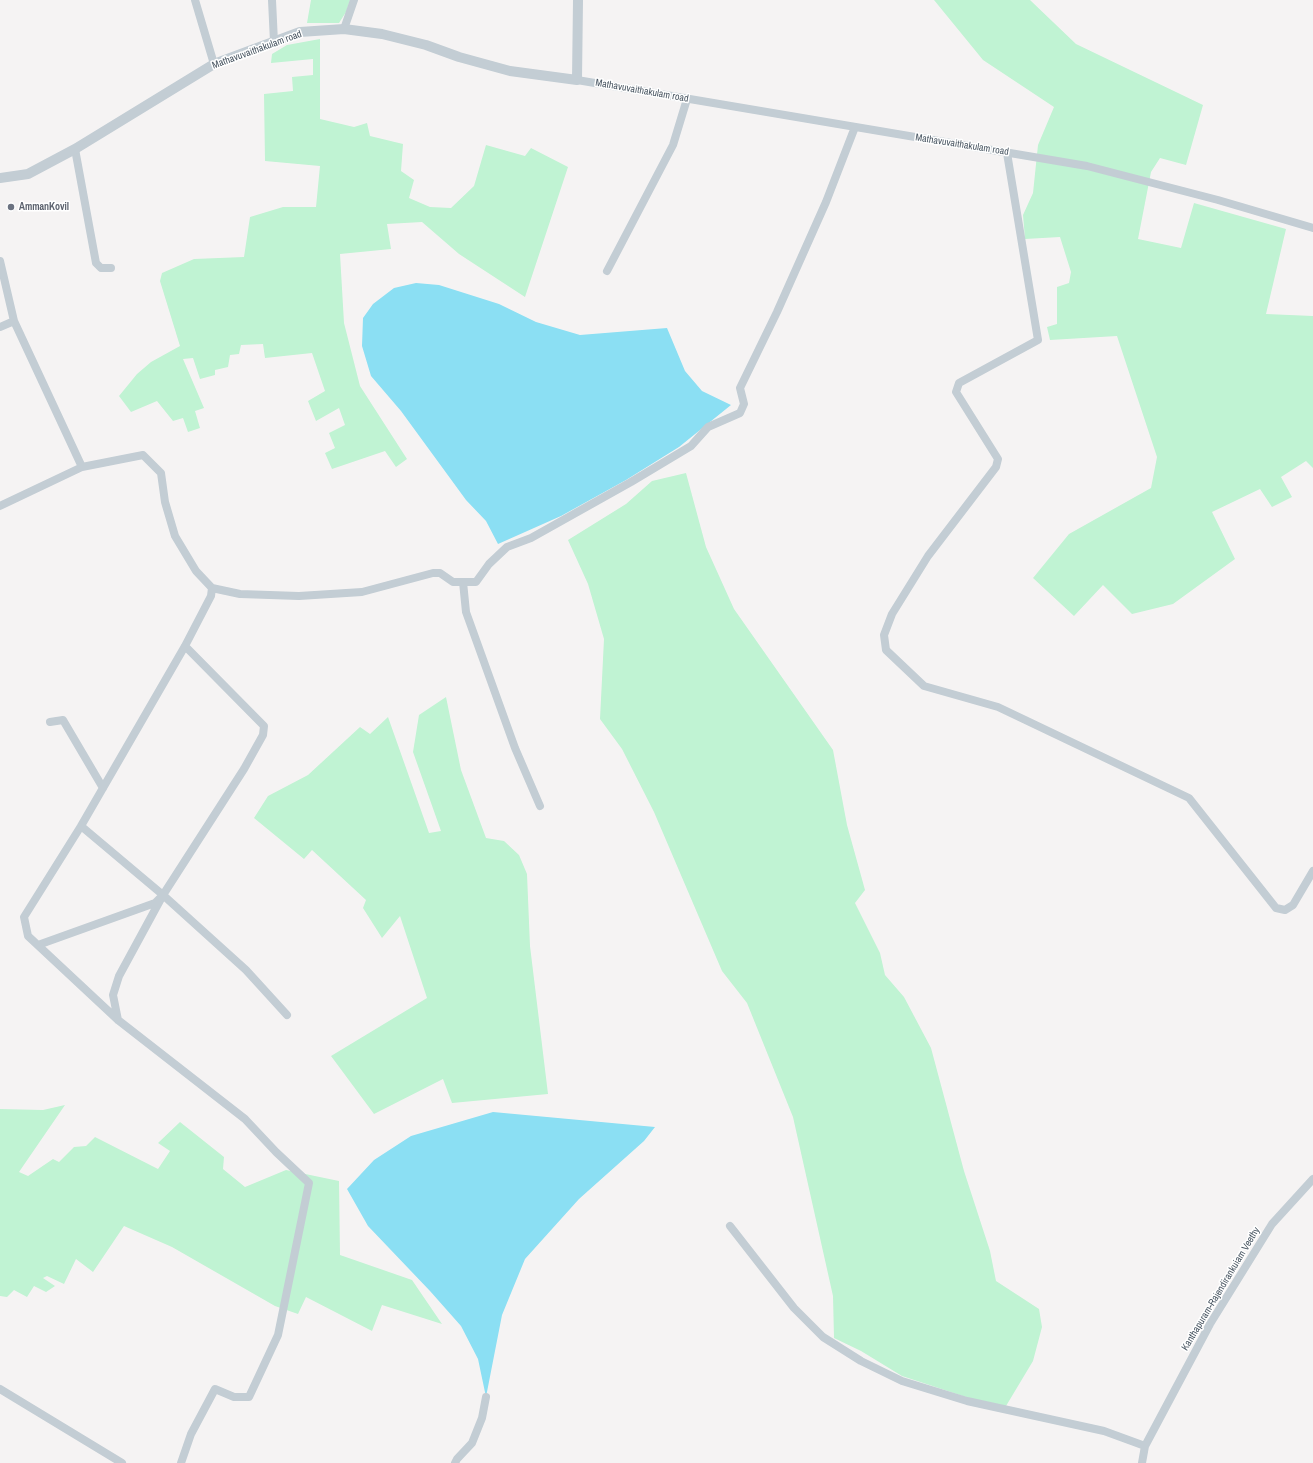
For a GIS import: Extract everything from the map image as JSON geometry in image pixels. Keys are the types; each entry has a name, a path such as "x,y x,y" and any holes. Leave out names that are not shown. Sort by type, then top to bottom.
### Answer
{"street":[{"path":"195,0 214,64"},
{"path":"272,0 274,42"},
{"path":"344,30 354,0"},
{"path":"577,80 578,0"},
{"name":"Mathavuvaithakulam road","path":"0,178 28,174 75,150 214,64 300,32 344,30 382,34 426,45 460,57 510,71 577,80 1088,166 1218,200 1313,228"},
{"path":"607,271 673,145 687,99"},
{"path":"0,506 82,468 143,455 161,473 165,502 175,536 196,571 212,588 240,594 300,596 362,592 433,573 440,573 453,582 476,582 489,564 507,547 531,538 631,482 691,446 708,427 740,413 744,404 740,388 780,305 826,202 855,127"},
{"path":"75,150 96,263 101,268 111,268"},
{"path":"1007,153 1038,340 959,383 956,392 998,460 996,466 928,556 892,614 884,635 886,650 924,686 998,707 1189,798 1276,908 1285,910 1293,905 1313,871"},
{"path":"0,261 14,321 82,468"},
{"path":"0,327 14,321"},
{"path":"463,582 466,612 515,748 540,806"},
{"path":"181,1463 191,1434 215,1390 234,1397 249,1397 278,1335 308,1183 245,1119 118,1020 28,936 24,917 81,826 185,646 211,596 212,588"},
{"path":"118,1020 113,995 119,976 163,895 244,769 263,735 264,726 185,646"},
{"path":"50,722 63,720 103,788"},
{"path":"81,826 163,895 246,970 288,1015"},
{"path":"38,945 155,903 163,895"},
{"name":"Kanthapuram-Rajendirankuiam Veethy","path":"1142,1463 1145,1446 1210,1324 1272,1224 1313,1178"},
{"path":"730,1226 794,1308 823,1337 861,1361 902,1381 952,1396 1104,1431 1145,1446"},
{"path":"0,1390 112,1461 122,1463"},
{"path":"455,1463 472,1443 482,1418 486,1397"}],"green space":[{"path":"311,0 350,0 346,12 339,23 307,23"},
{"path":"934,0 1030,0 1076,44 1203,105 1186,165 1160,158 1151,172 1138,239 1181,248 1194,203 1286,229 1266,314 1313,316 1313,468 1306,461 1281,477 1292,497 1272,507 1260,489 1212,512 1235,559 1173,604 1132,614 1103,585 1074,616 1033,578 1069,534 1151,488 1157,457 1117,336 1050,340 1047,327 1057,324 1057,287 1069,283 1071,272 1060,237 1025,239 1023,215 1033,193 1038,145 1054,107 983,60"},
{"path":"320,39 320,119 354,127 367,123 370,136 403,144 401,171 414,180 409,198 430,207 451,208 474,186 486,145 525,156 531,148 568,167 525,297 459,254 422,222 387,224 391,249 340,254 344,323 360,386 407,459 396,467 385,451 332,469 325,453 335,448 329,433 345,425 339,408 316,421 308,401 325,391 312,353 265,358 263,344 241,345 239,354 230,355 228,367 215,370 215,375 200,379 193,358 183,359 204,408 195,411 200,428 188,432 183,418 173,421 157,401 131,412 119,396 137,374 151,362 180,346 160,281 162,273 194,259 244,257 250,217 283,207 316,207 320,166 265,161 264,94 293,91 292,77 313,75 313,59 271,63 272,54 287,45"},
{"path":"686,473 706,547 734,609 833,750 847,825 865,890 855,903 880,953 885,975 904,997 931,1048 964,1171 990,1251 996,1281 1039,1309 1042,1327 1033,1361 1006,1406 969,1398 902,1376 861,1351 834,1338 833,1296 793,1117 747,1003 722,971 654,812 622,749 600,719 604,639 588,584 568,540 626,504 652,481"},
{"path":"446,697 461,770 486,838 504,841 519,855 527,874 530,946 548,1094 452,1103 443,1079 374,1114 331,1056 427,998 400,916 382,938 363,908 366,900 312,850 304,859 254,818 268,796 308,775 360,727 370,734 388,717 429,833 441,831 413,752 419,715"},
{"path":"65,1105 19,1172 28,1176 53,1159 59,1162 74,1147 86,1146 95,1137 158,1169 170,1151 158,1143 180,1122 224,1157 223,1169 245,1187 286,1170 339,1181 340,1255 412,1280 442,1324 382,1305 372,1331 306,1297 298,1314 275,1306 172,1247 124,1226 93,1272 76,1259 64,1284 47,1276 43,1278 55,1286 46,1292 34,1286 27,1297 14,1290 7,1297 0,1296 0,1109 43,1110"}],"water":[{"path":"416,283 439,285 499,304 536,322 580,335 667,328 685,371 702,391 731,405 679,447 626,480 561,516 498,544 486,521 466,500 401,411 371,376 362,346 363,318 373,304 394,288"},
{"path":"493,1112 655,1127 644,1141 579,1199 525,1259 502,1315 486,1397 478,1359 461,1326 368,1226 347,1189 374,1160 411,1136"}],"place":[{"name":"AmmanKovil","path":"11,207"}]}
